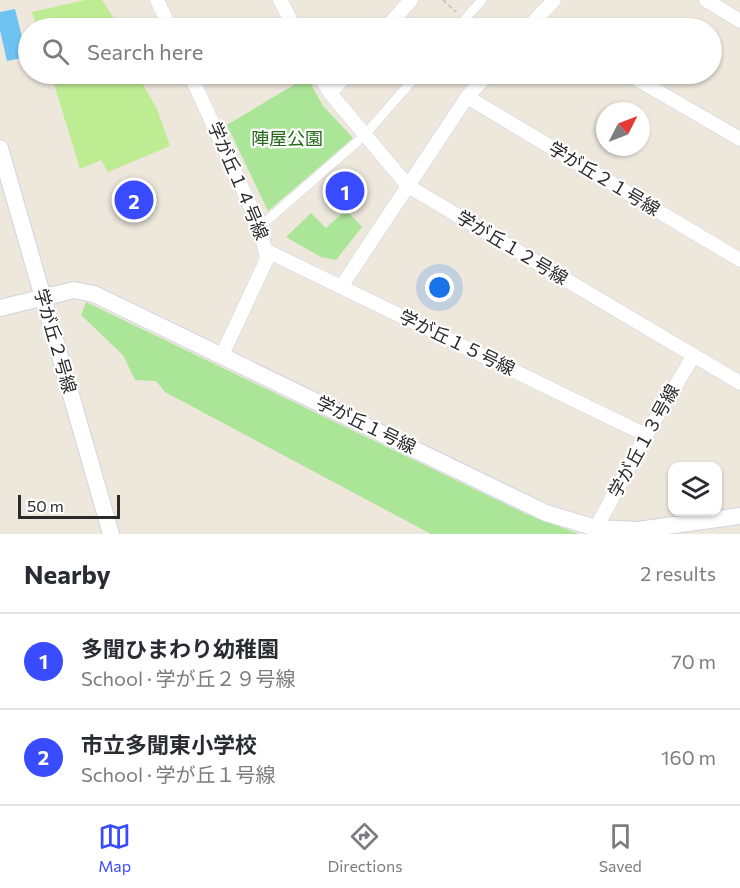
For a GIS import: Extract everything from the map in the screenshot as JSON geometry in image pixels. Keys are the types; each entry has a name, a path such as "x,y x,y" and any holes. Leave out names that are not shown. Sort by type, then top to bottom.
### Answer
{"street":[{"path":"157,0 165,18"},
{"path":"280,0 290,18"},
{"path":"393,0 400,13"},
{"path":"395,18 411,0"},
{"path":"467,18 482,0"},
{"path":"538,18 554,0"},
{"path":"706,0 740,21"},
{"name":"学が丘１４号線","path":"195,84 260,227 267,251 267,259 222,355"},
{"name":"学が丘１２号線","path":"325,84 408,186 740,383"},
{"path":"330,93 338,84"},
{"path":"369,130 409,84"},
{"path":"341,287 467,97 479,84"},
{"path":"645,84 740,139"},
{"name":"学が丘２１号線","path":"467,97 740,260"},
{"path":"264,224 358,141"},
{"name":"学が丘２号線","path":"0,148 111,534"},
{"name":"学が丘１５号線","path":"267,251 646,435"},
{"name":"学が丘１号線","path":"0,308 74,290 94,294 546,513 596,528 638,530 740,516"},
{"name":"学が丘１３号線","path":"596,528 646,435 694,355"}],"green space":[{"path":"85,0 102,0 114,18 34,18 32,12"},
{"path":"54,84 143,84 157,109 170,146 108,172 101,160 80,169"},
{"name":"陣屋公園","path":"295,84 311,84 323,106 353,138 268,211 227,125"},
{"path":"346,210 362,227 336,260 321,257 286,237 311,213 326,228"},
{"path":"86,302 526,514 579,534 431,534 165,392 156,381 135,380 123,355 81,315"}],"water":[{"path":"15,9 18,21 18,59 7,61 0,30 0,12"}],"place":[{"name":"多聞ひまわり幼稚園","path":"345,191"},
{"name":"市立多聞東小学校","path":"134,200"}]}
